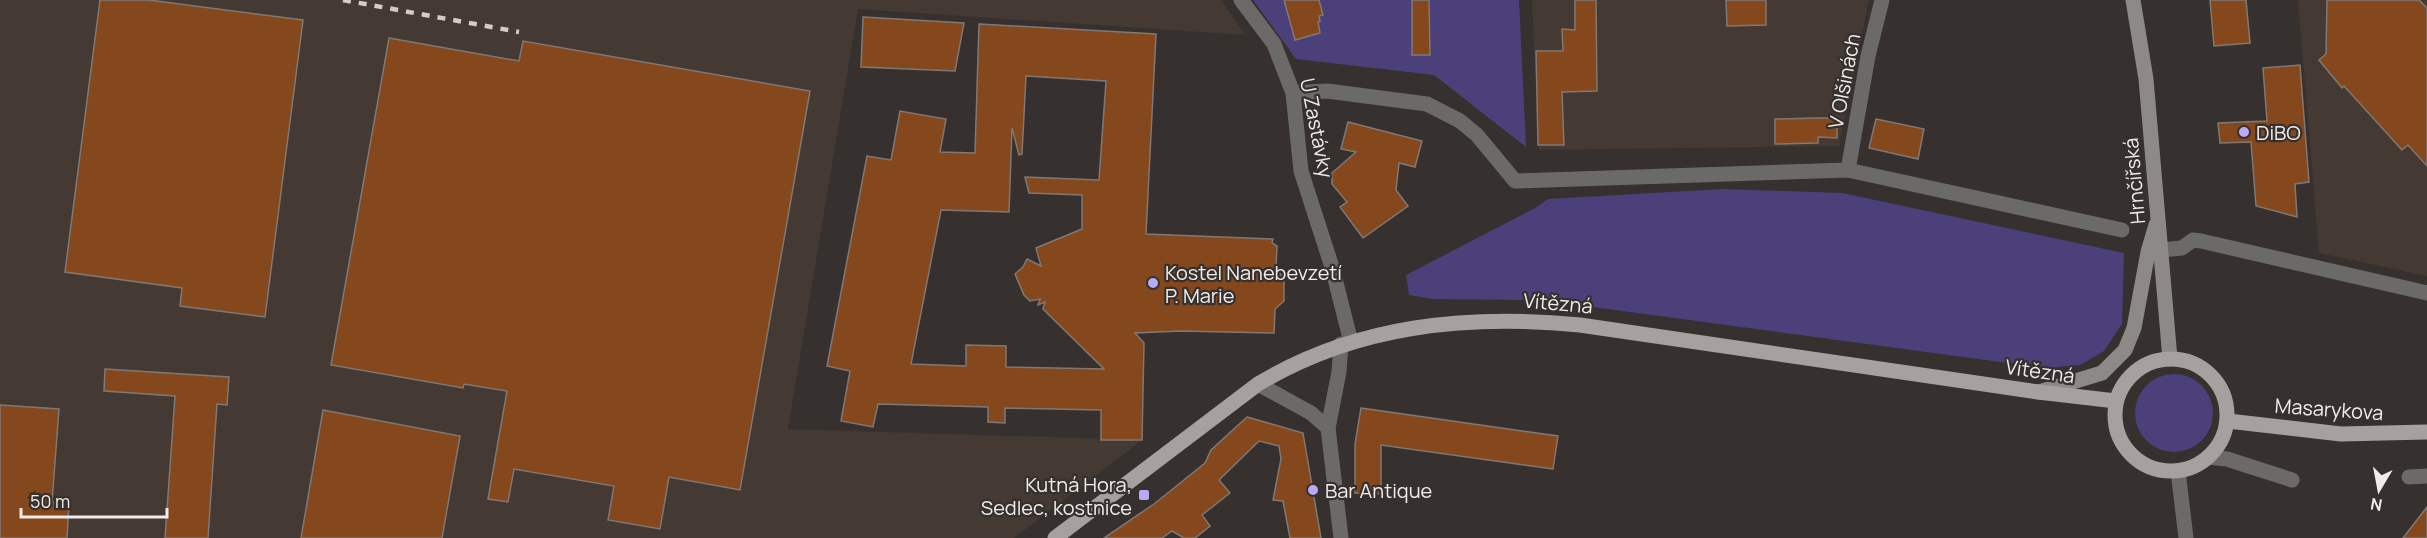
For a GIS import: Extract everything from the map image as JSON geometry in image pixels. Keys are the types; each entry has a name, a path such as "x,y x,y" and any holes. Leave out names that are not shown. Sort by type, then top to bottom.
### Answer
{"main road":[{"name":"Hrnčířská","path":"2133,0 2146,79 2170,359"},
{"path":"2038,392 2102,373 2125,350 2134,328 2148,252 2159,216"},
{"name":"Vítězná","path":"1055,538 1258,384 1298,362 1346,343 1402,330 1466,322 1519,320 1552,322 1616,329 2038,392 2116,401"},
{"path":"2170,359 2194,362 2209,372 2220,386 2227,403 2228,422 2223,438 2200,464 2178,471 2154,468 2139,461 2126,450 2118,435 2114,418 2121,387 2131,375 2143,365 2170,359"},
{"name":"Masarykova","path":"2228,422 2341,434 2427,432"}],"street":[{"name":"U Zastávky","path":"1241,0 1274,44 1293,93 1301,171 1332,267 1346,343 1328,428 1341,538"},
{"name":"V Olšinách","path":"1848,170 1868,56 1882,0"},
{"path":"1293,93 1327,91 1427,104 1460,121 1477,135 1515,181 1848,170 2122,230"},
{"path":"2162,250 2182,248 2193,240 2201,241 2427,293"},
{"path":"1258,384 1311,413 1328,428"},
{"path":"2208,457 2227,459 2292,480"},
{"path":"2178,471 2186,538"},
{"path":"2409,477 2427,476"}],"shaded area":[{"path":"0,0 1221,0 1245,35 858,9 788,429 1142,440 1014,538 0,538"},
{"path":"1253,0 1519,0 1526,147 1434,75 1296,59"},
{"path":"1532,0 1869,0 1839,146 1539,150"},
{"path":"2298,0 2427,0 2427,276 2319,253"},
{"path":"1722,189 1842,193 2124,253 2122,324 2104,351 2080,365 2046,368 1585,306 1522,300 1433,299 1409,295 1406,275 1535,208 1548,199"},
{"path":"2166,374 2182,374 2196,380 2207,391 2213,405 2213,421 2207,435 2196,446 2182,452 2166,452 2152,446 2141,435 2135,421 2135,405 2141,391 2152,380"}],"building":[{"path":"100,0 149,0 303,20 265,317 180,306 182,288 65,272"},
{"path":"1284,0 1319,0 1323,15 1319,16 1320,21 1318,22 1320,33 1295,40"},
{"path":"1412,0 1429,0 1430,55 1412,55"},
{"path":"1575,0 1596,0 1597,91 1562,92 1564,145 1538,145 1536,51 1563,51 1562,29 1575,30"},
{"path":"1726,0 1766,0 1766,25 1727,26"},
{"path":"2210,0 2246,0 2250,43 2214,46"},
{"path":"2327,0 2419,0 2427,8 2427,166 2408,145 2402,150 2344,86 2342,88 2319,60 2326,54"},
{"path":"863,17 964,23 955,71 861,67"},
{"path":"979,24 1156,34 1146,234 1273,239 1272,243 1277,246 1276,268 1284,279 1284,301 1275,309 1274,333 1181,331 1135,333 1144,343 1142,440 1101,440 1101,410 1005,408 1005,423 988,422 988,407 878,404 873,427 841,421 850,371 827,366 867,156 891,160 900,111 946,119 940,152 975,153","holes":["1026,76 1106,81 1099,180 1025,177 1029,193 1082,195 1082,229 1036,248 1041,266 1027,259 1023,267 1015,274 1024,295 1030,301 1040,299 1038,305 1045,302 1043,309 1104,369 1006,367 1006,346 966,345 966,366 911,364 941,210 1009,212 1012,128 1019,155 1022,154"]},
{"path":"389,38 519,61 523,41 810,91 740,490 669,477 660,529 608,520 614,486 514,469 508,502 488,499 507,391 464,384 463,388 331,365"},
{"path":"2300,65 2309,182 2295,184 2297,217 2256,206 2251,142 2220,143 2218,123 2267,121 2263,68"},
{"path":"1837,118 1837,138 1818,137 1818,143 1775,144 1775,119"},
{"path":"1876,119 1924,129 1918,159 1869,148"},
{"path":"1348,122 1422,141 1415,167 1399,163 1396,190 1408,206 1363,238 1340,207 1347,202 1332,184 1332,173 1356,152 1341,149"},
{"path":"105,369 229,377 227,405 217,404 208,538 165,538 175,396 104,391"},
{"path":"0,405 59,409 52,502 69,503 67,538 0,538"},
{"path":"1361,408 1558,436 1553,469 1381,445 1381,494 1355,493 1355,444"},
{"path":"323,410 460,436 442,538 301,538"},
{"path":"1247,417 1303,433 1321,538 1290,538 1283,501 1273,500 1281,459 1279,446 1259,441 1219,480 1230,493 1202,515 1210,526 1195,538 1184,538 1172,531 1162,538 1104,538 1154,504 1205,463 1211,450"},
{"path":"2427,507 2427,538 2403,538"}],"railway":[{"path":"343,0 519,32"}],"place":[{"name":"DiBO","path":"2244,132"},
{"name":"Kostel Nanebevzetí P. Marie","path":"1153,283"},
{"name":"Bar Antique","path":"1313,490"},
{"name":"Kutná Hora, Sedlec, kostnice","path":"1144,495"}]}
